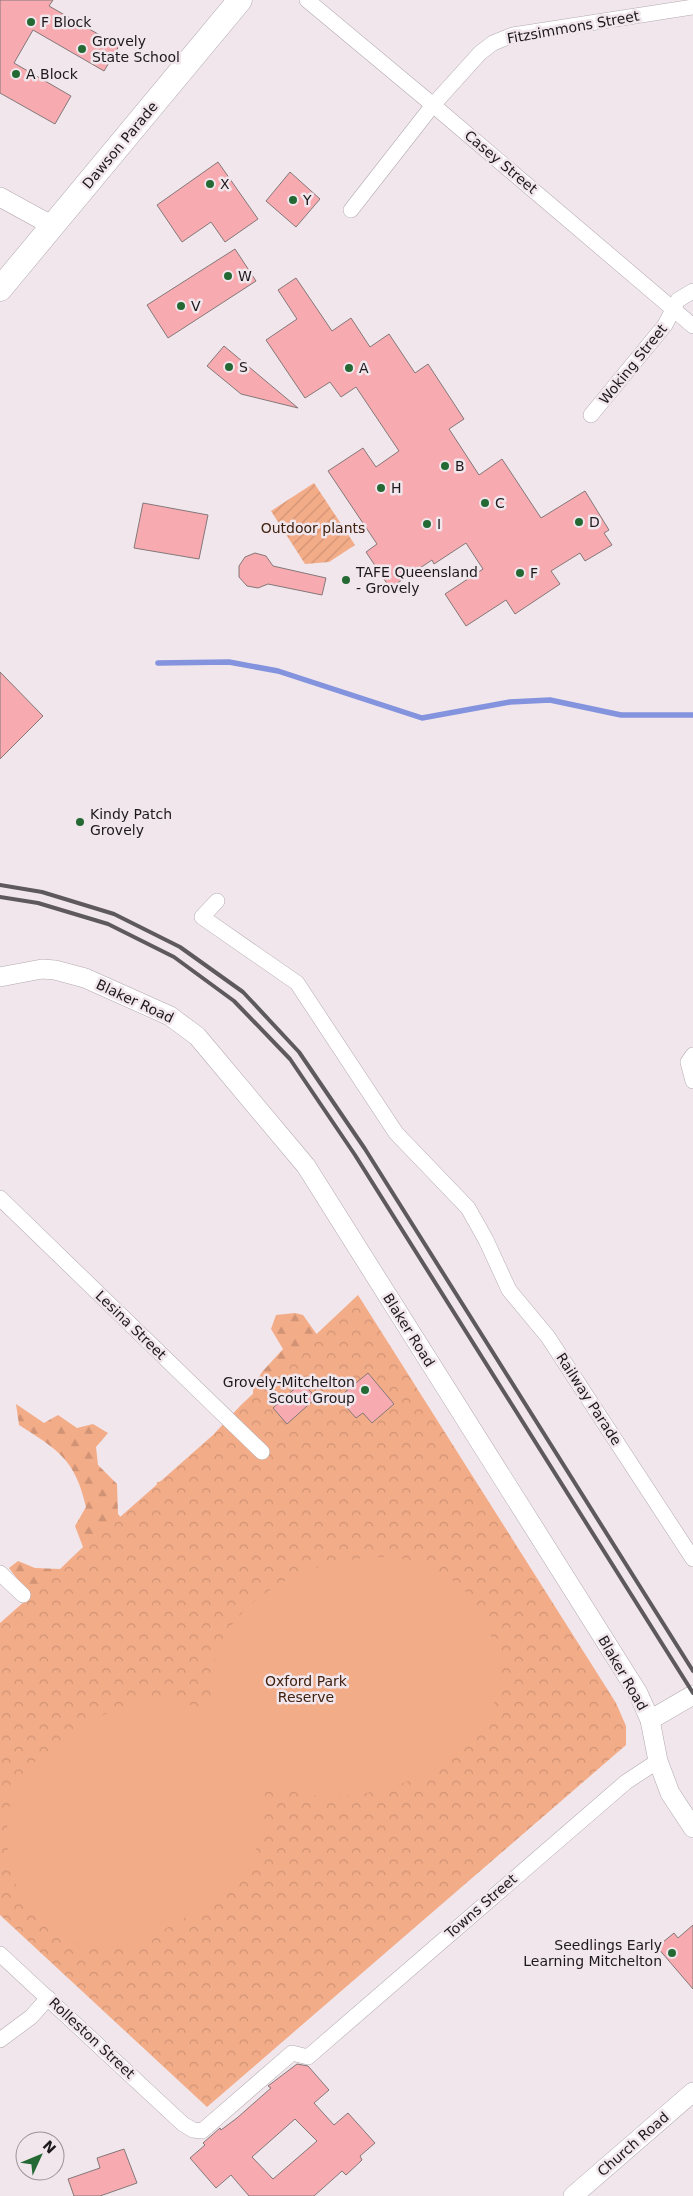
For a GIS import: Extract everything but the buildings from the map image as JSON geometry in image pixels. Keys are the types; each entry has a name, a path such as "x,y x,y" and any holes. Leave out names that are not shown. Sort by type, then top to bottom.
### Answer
{"main road":[{"name":"Dawson Parade","path":"0,289 240,0"}],"street":[{"name":"Casey Street","path":"307,0 693,326"},
{"name":"Fitzsimmons Street","path":"351,210 433,105 480,53 493,43 513,35 693,7"},
{"path":"0,197 52,226"},
{"name":"Woking Street","path":"591,415 665,325 678,300 693,291"},
{"name":"Railway Parade","path":"217,902 202,917 297,983 396,1133 468,1208 486,1240 509,1290 548,1337 693,1559"},
{"name":"Blaker Road","path":"0,977 42,969 56,970 85,978 170,1016 197,1036 306,1166 638,1693 650,1720 658,1761 670,1793 693,1828"},
{"path":"691,1058 693,1081"},
{"name":"Lesina Street","path":"0,1198 262,1452"},
{"path":"0,1573 23,1595"},
{"path":"650,1720 693,1695"},
{"name":"Towns Street","path":"183,2124 197,2130 207,2128 292,2053 308,2057 626,1782 658,1761"},
{"name":"Rolleston Street","path":"0,1954 183,2124"},
{"path":"0,2040 31,2017 48,1998"},
{"name":"Church Road","path":"573,2196 693,2092"}],"green space":[{"name":"Outdoor plants","path":"314,483 355,545 329,562 305,564 271,511"},
{"name":"Oxford Park Reserve","path":"358,1295 616,1703 626,1726 626,1745 207,2107 0,1915 0,1623 213,1435 241,1405"},
{"path":"295,1313 303,1315 323,1343 253,1402 253,1387 262,1372 283,1349 271,1329 276,1315"},
{"path":"16,1404 44,1423 58,1415 77,1428 93,1424 108,1433 96,1447 98,1465 117,1484 118,1514 137,1535 155,1510 157,1482 182,1479 0,1730 41,1610 9,1568 18,1561 35,1568 60,1569 83,1547 75,1526 86,1507 76,1477 63,1457 19,1425"},
{"path":"395,1557 427,1567 454,1582 475,1602 490,1633 499,1663 500,1681 489,1714 468,1743 438,1766 404,1783 366,1793 328,1796 292,1791 261,1778 265,1791 263,1827 259,1842 246,1869 225,1892 148,1940 132,1945 114,1947 87,1945 66,1938 38,1918 26,1903 17,1887 8,1849 7,1829 13,1790 27,1769 46,1752 105,1714 137,1702 169,1700 185,1703 218,1719 212,1690 214,1663 223,1639 238,1617 258,1598 282,1583 307,1571 349,1560"}],"waterway":[{"path":"158,663 229,662 278,671 422,718 510,702 550,700 621,715 693,715"}],"railway":[{"path":"0,885 42,892 114,914 180,947 243,992 299,1052 365,1149 693,1671"},
{"path":"0,897 38,903 108,924 174,957 234,1001 290,1059 355,1155 693,1693"}],"place":[{"name":"F Block","path":"31,22"},
{"name":"Grovely State School","path":"82,49"},
{"name":"A Block","path":"16,74"},
{"name":"X","path":"210,184"},
{"name":"Y","path":"293,200"},
{"name":"W","path":"228,276"},
{"name":"V","path":"181,306"},
{"name":"S","path":"229,367"},
{"name":"A","path":"349,368"},
{"name":"B","path":"445,466"},
{"name":"H","path":"381,488"},
{"name":"C","path":"485,503"},
{"name":"D","path":"579,522"},
{"name":"I","path":"427,524"},
{"name":"F","path":"520,573"},
{"name":"TAFE Queensland - Grovely","path":"346,580"},
{"name":"Kindy Patch Grovely","path":"80,822"},
{"name":"Grovely-Mitchelton Scout Group","path":"365,1390"},
{"name":"Seedlings Early Learning Mitchelton","path":"672,1953"}]}
